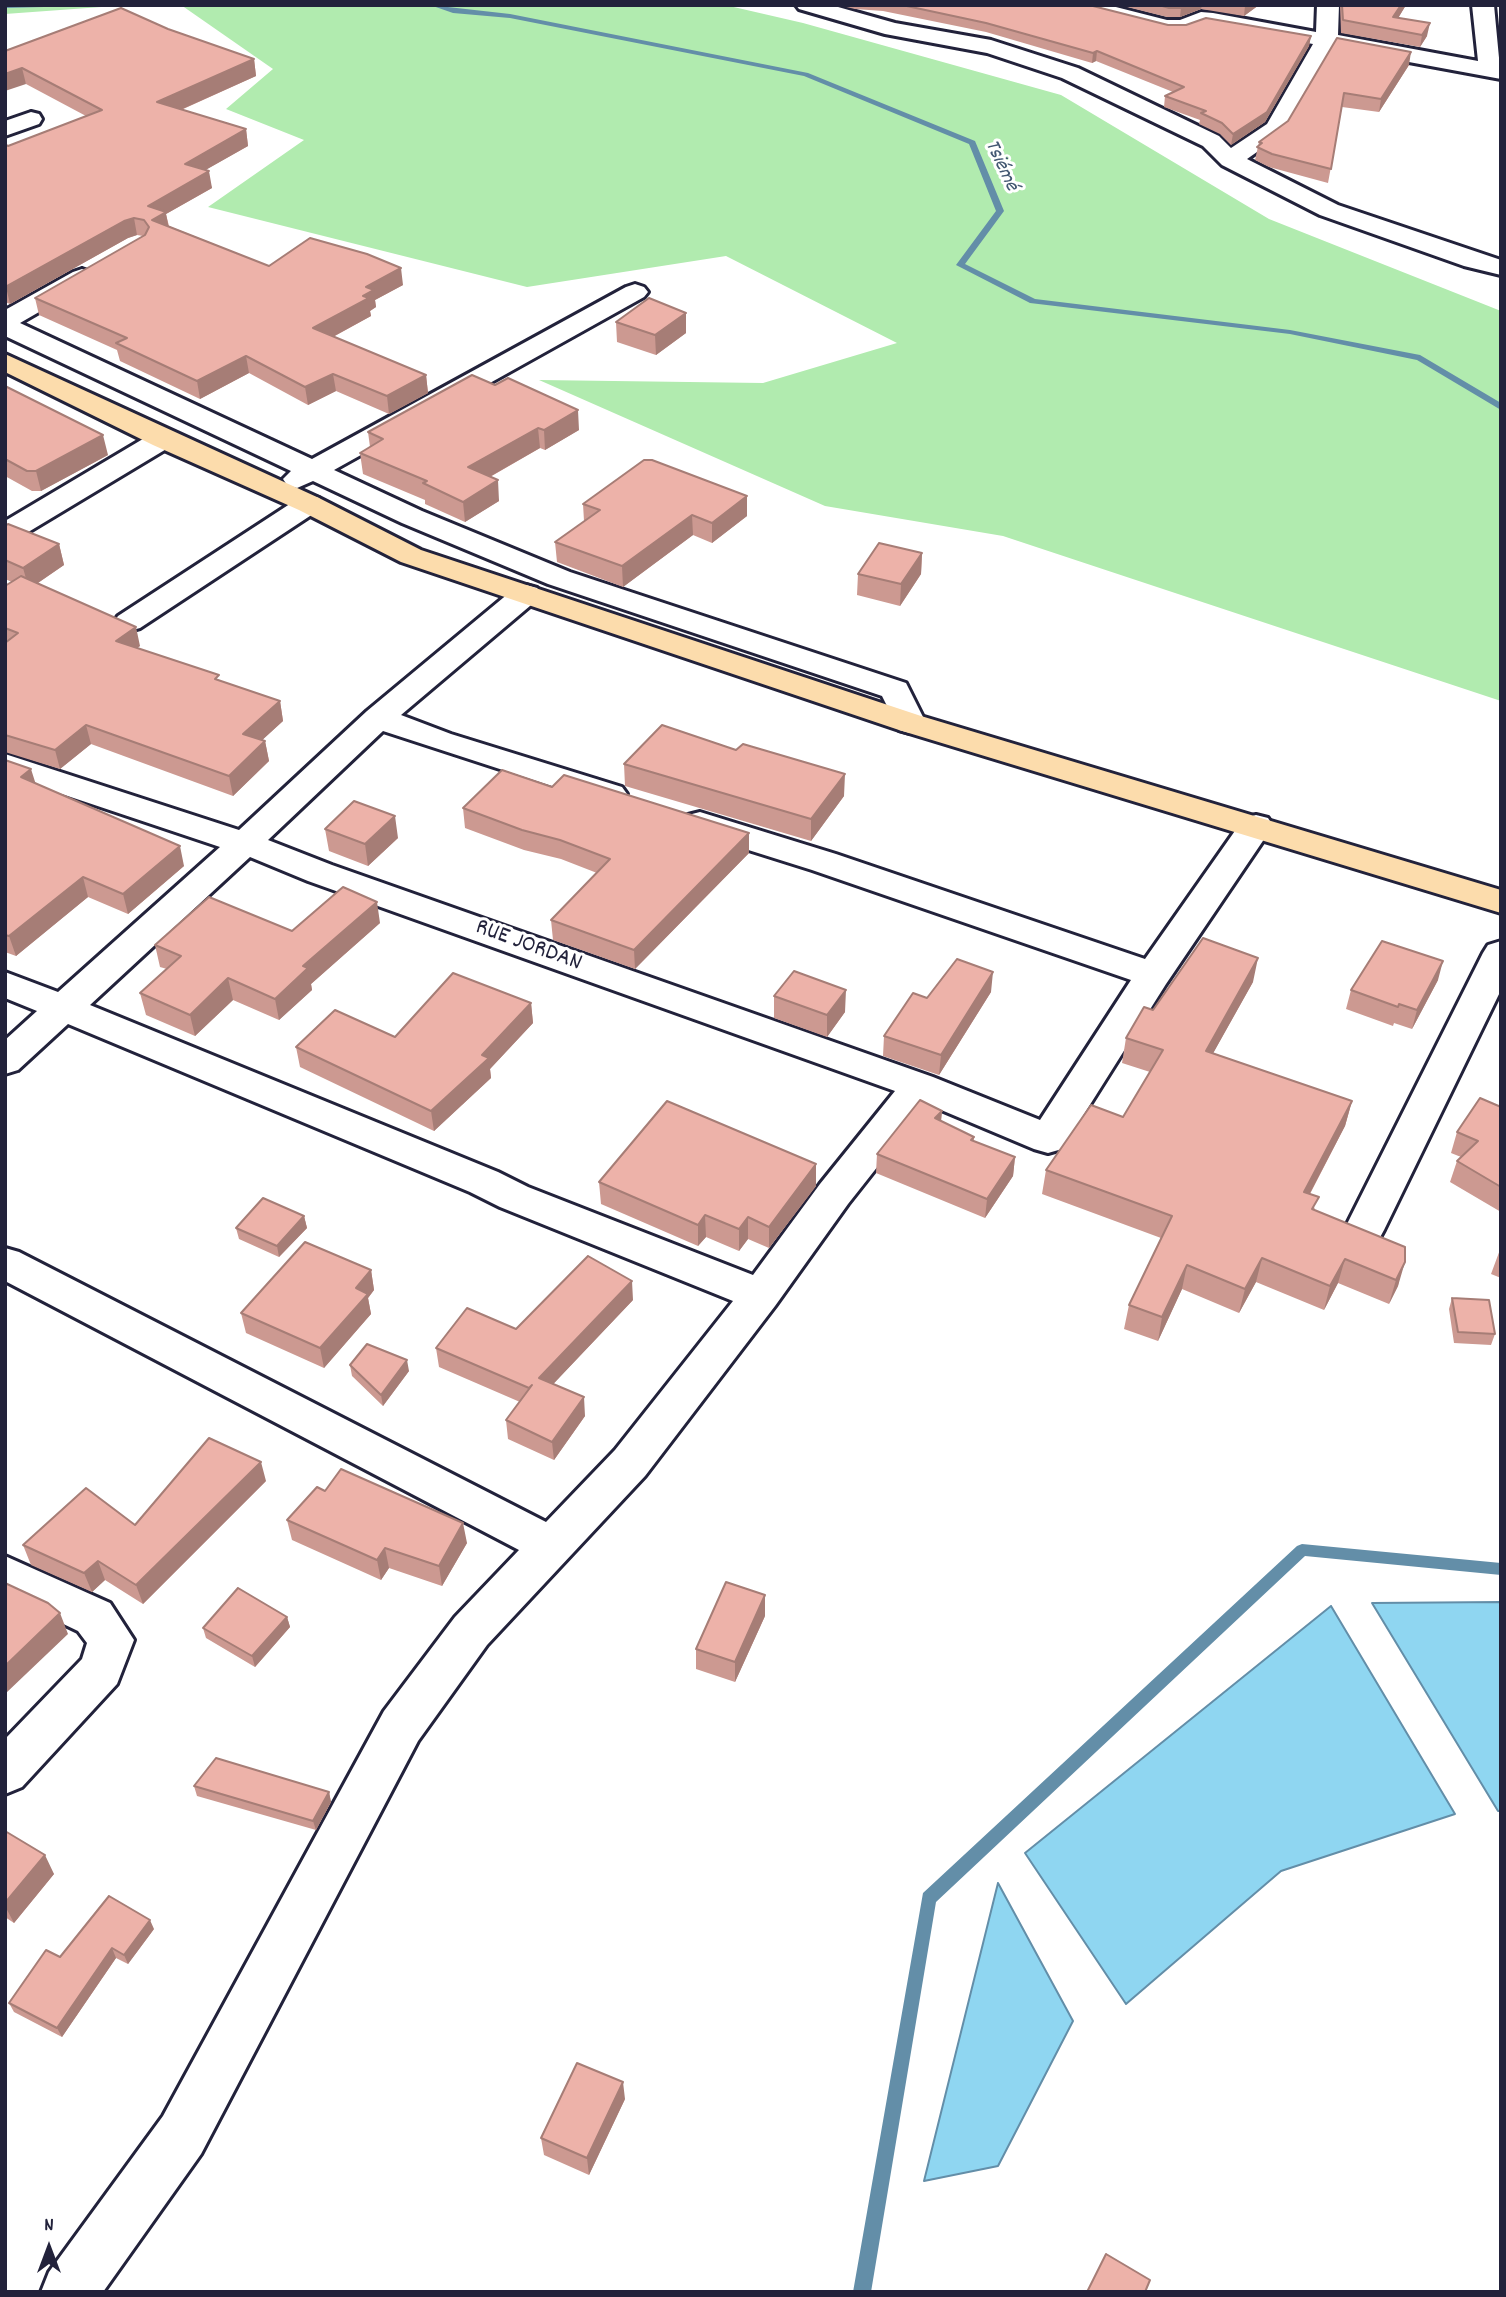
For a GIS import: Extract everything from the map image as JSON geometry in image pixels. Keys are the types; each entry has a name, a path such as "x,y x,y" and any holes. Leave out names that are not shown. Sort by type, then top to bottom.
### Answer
{"main road":[{"path":"6,362 163,439 309,504 411,556 910,723 1501,902"}],"street":[{"path":"806,5 893,29 991,47 1070,73 1211,141 1230,160 1329,210 1473,261 1501,268"},
{"path":"1081,5 1167,26 1184,26 1201,18 1213,19 1495,71 1483,5"},
{"path":"1230,160 1276,128 1327,38 1328,5"},
{"path":"5,129 31,118"},
{"path":"5,324 102,266"},
{"path":"276,489 314,471 635,292"},
{"path":"5,324 412,517 559,578 895,690 910,723"},
{"path":"5,534 163,439"},
{"path":"128,622 309,504"},
{"path":"5,1061 378,718 526,594"},
{"path":"378,718 440,741 824,862 1153,975 1256,826"},
{"name":"RUE JORDAN","path":"5,764 245,843 320,873 920,1086 1048,1139 1153,975"},
{"path":"1364,1230 1501,953"},
{"path":"5,984 514,1197 761,1295"},
{"path":"69,2292 182,2135 401,1726 471,1631 630,1463 761,1295 834,1194 920,1086"},
{"path":"5,1263 552,1546"},
{"path":"5,1575 94,1617 111,1640 101,1670 5,1772"}],"green space":[{"path":"5,5 129,5 5,14"},
{"path":"181,5 725,5 803,23 1061,95 1269,219 1501,311 1501,701 1003,536 825,506 539,380 763,383 897,343 726,256 527,287 208,207 304,140 226,109 273,69"}],"water":[{"path":"1501,1602 1501,1811 1498,1811 1372,1603"},
{"path":"1331,1606 1455,1814 1281,1871 1126,2004 1025,1853"},
{"path":"998,1883 1073,2021 998,2166 924,2181"}],"building":[{"path":"902,5 1089,5 1168,25 1186,25 1206,18 1311,36 1267,112 1233,134 1222,123 1201,113 1206,111 1165,96 1184,87 1097,51 1093,53 986,23"},
{"path":"1159,5 1187,5 1169,8"},
{"path":"1342,5 1401,5 1393,17 1430,23 1422,35 1343,20"},
{"path":"121,8 168,29 254,59 157,102 246,129 185,164 209,171 148,206 166,212 152,220 269,266 310,238 367,254 401,268 366,287 374,290 363,296 369,298 313,328 426,375 387,396 333,374 305,387 246,356 197,381 116,343 127,338 35,298 145,235 149,227 144,220 134,218 124,221 5,287 5,144 8,146 102,110 22,68 5,74 5,51"},
{"path":"1337,38 1411,52 1381,99 1344,93 1331,169 1272,154 1257,147 1262,143 1259,142 1288,121"},
{"path":"649,298 686,313 655,335 616,322"},
{"path":"472,375 495,385 508,378 578,410 544,430 538,428 468,467 498,480 463,502 423,483 427,481 360,453 383,439 368,432"},
{"path":"5,386 103,435 36,471 27,471 5,459"},
{"path":"644,460 652,460 747,496 712,523 692,515 622,566 555,542 600,510 583,504"},
{"path":"8,524 59,544 23,568 5,560 5,526"},
{"path":"879,543 922,553 901,584 858,574"},
{"path":"21,576 136,627 116,641 219,675 215,679 280,701 243,734 265,741 229,776 86,725 55,750 5,735 5,643 18,633 5,628 5,586"},
{"path":"662,725 736,750 743,744 845,774 811,819 624,764"},
{"path":"5,760 31,769 21,777 180,846 123,894 83,877 9,936 5,935"},
{"path":"502,770 552,787 564,775 749,833 634,950 551,920 610,859 463,808"},
{"path":"354,801 395,816 365,844 325,829"},
{"path":"343,887 377,902 303,966 308,968 275,999 228,978 190,1015 140,993 181,956 155,945 209,897 292,931"},
{"path":"1203,938 1258,958 1206,1051 1352,1101 1304,1192 1319,1197 1312,1209 1405,1247 1405,1262 1396,1280 1345,1259 1330,1286 1262,1258 1245,1289 1187,1265 1162,1317 1129,1305 1172,1216 1046,1170 1091,1105 1123,1117 1163,1050 1126,1038 1144,1007 1153,1010"},
{"path":"1382,941 1443,961 1417,1010 1399,1004 1398,1007 1351,990"},
{"path":"957,959 993,972 941,1055 884,1036 913,993 927,998"},
{"path":"794,971 846,990 827,1015 774,996"},
{"path":"453,973 531,1003 482,1055 489,1058 431,1111 296,1047 335,1010 395,1037"},
{"path":"1480,1098 1501,1107 1501,1187 1457,1161 1478,1141 1457,1132"},
{"path":"920,1100 942,1111 935,1118 974,1137 971,1140 1015,1157 987,1199 877,1154"},
{"path":"667,1101 816,1164 769,1227 748,1217 739,1229 705,1215 698,1225 599,1182"},
{"path":"263,1198 304,1216 277,1246 236,1228"},
{"path":"305,1242 371,1270 356,1288 368,1294 320,1348 241,1313"},
{"path":"588,1256 632,1281 539,1378 584,1397 552,1442 506,1420 532,1385 529,1388 436,1348 467,1308 516,1329"},
{"path":"1452,1298 1489,1300 1495,1334 1458,1332"},
{"path":"367,1344 407,1360 381,1395 350,1365"},
{"path":"209,1438 261,1462 136,1585 98,1561 84,1573 23,1545 86,1488 135,1525"},
{"path":"341,1469 463,1523 439,1566 385,1548 377,1560 287,1520 317,1487 325,1491"},
{"path":"726,1582 765,1595 735,1662 696,1649"},
{"path":"5,1583 48,1603 60,1613 5,1666"},
{"path":"238,1588 287,1617 252,1656 203,1628"},
{"path":"216,1758 329,1792 313,1821 194,1786"},
{"path":"5,1831 45,1855 5,1903"},
{"path":"109,1896 150,1920 124,1955 112,1948 57,2028 9,2003 46,1950 60,1957"},
{"path":"577,2063 623,2082 587,2158 541,2138"},
{"path":"1106,2254 1150,2280 1145,2292 1087,2292"}],"waterway":[{"name":"Tsiémé","path":"5,6 44,5"},
{"name":"Tsiémé","path":"433,5 453,11 510,16 806,74 972,143 1000,211 960,265 1033,301 1290,332 1420,358 1501,407"},
{"path":"862,2292 929,1898 1302,1550 1501,1569"}]}
